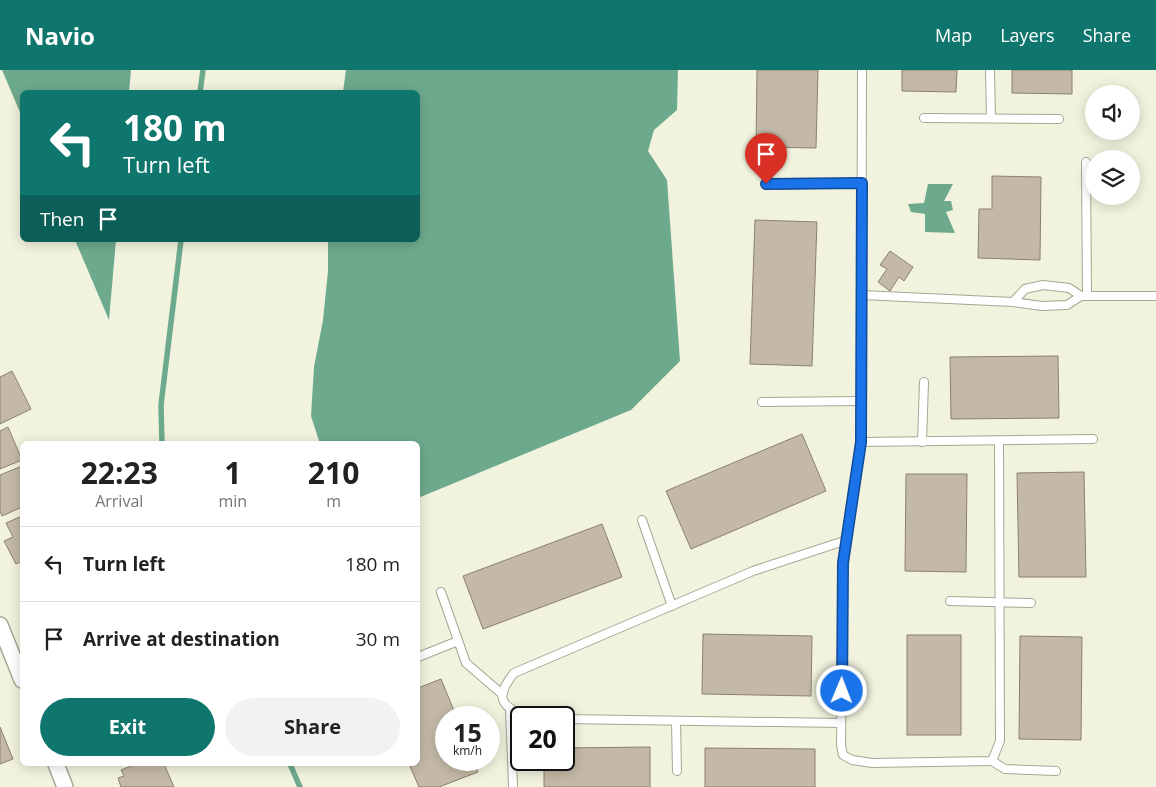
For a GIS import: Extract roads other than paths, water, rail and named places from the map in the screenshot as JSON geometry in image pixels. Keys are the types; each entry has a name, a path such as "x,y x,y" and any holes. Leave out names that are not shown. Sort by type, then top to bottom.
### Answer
{"street":[{"path":"0,625 4,645 20,676"},
{"path":"57,766 65,787"}],"lane":[{"path":"862,70 861,442 843,563 841,723 843,755 852,760 872,763 992,761 1005,769 1056,770"},
{"path":"990,70 991,118"},
{"path":"924,118 1060,120"},
{"path":"766,184 862,183"},
{"path":"1084,296 1085,205"},
{"path":"1013,302 1025,289 1043,285 1069,288 1084,296"},
{"path":"862,295 1013,302 1042,306 1067,305 1084,296 1156,296"},
{"path":"922,442 924,382"},
{"path":"762,402 861,401"},
{"path":"861,442 1093,439"},
{"path":"992,761 1000,741 999,441"},
{"path":"642,520 672,606"},
{"path":"510,710 504,704 502,694 505,684 514,673 753,571 847,540"},
{"path":"441,592 466,663 502,694"},
{"path":"950,601 1031,603"},
{"path":"420,656 458,641"},
{"path":"575,720 841,723"},
{"path":"676,721 678,771"},
{"path":"512,771 513,785"}],"waterway":[{"path":"200,90 203,70"},
{"path":"162,441 161,405 181,242"},
{"path":"291,766 300,787"}]}
